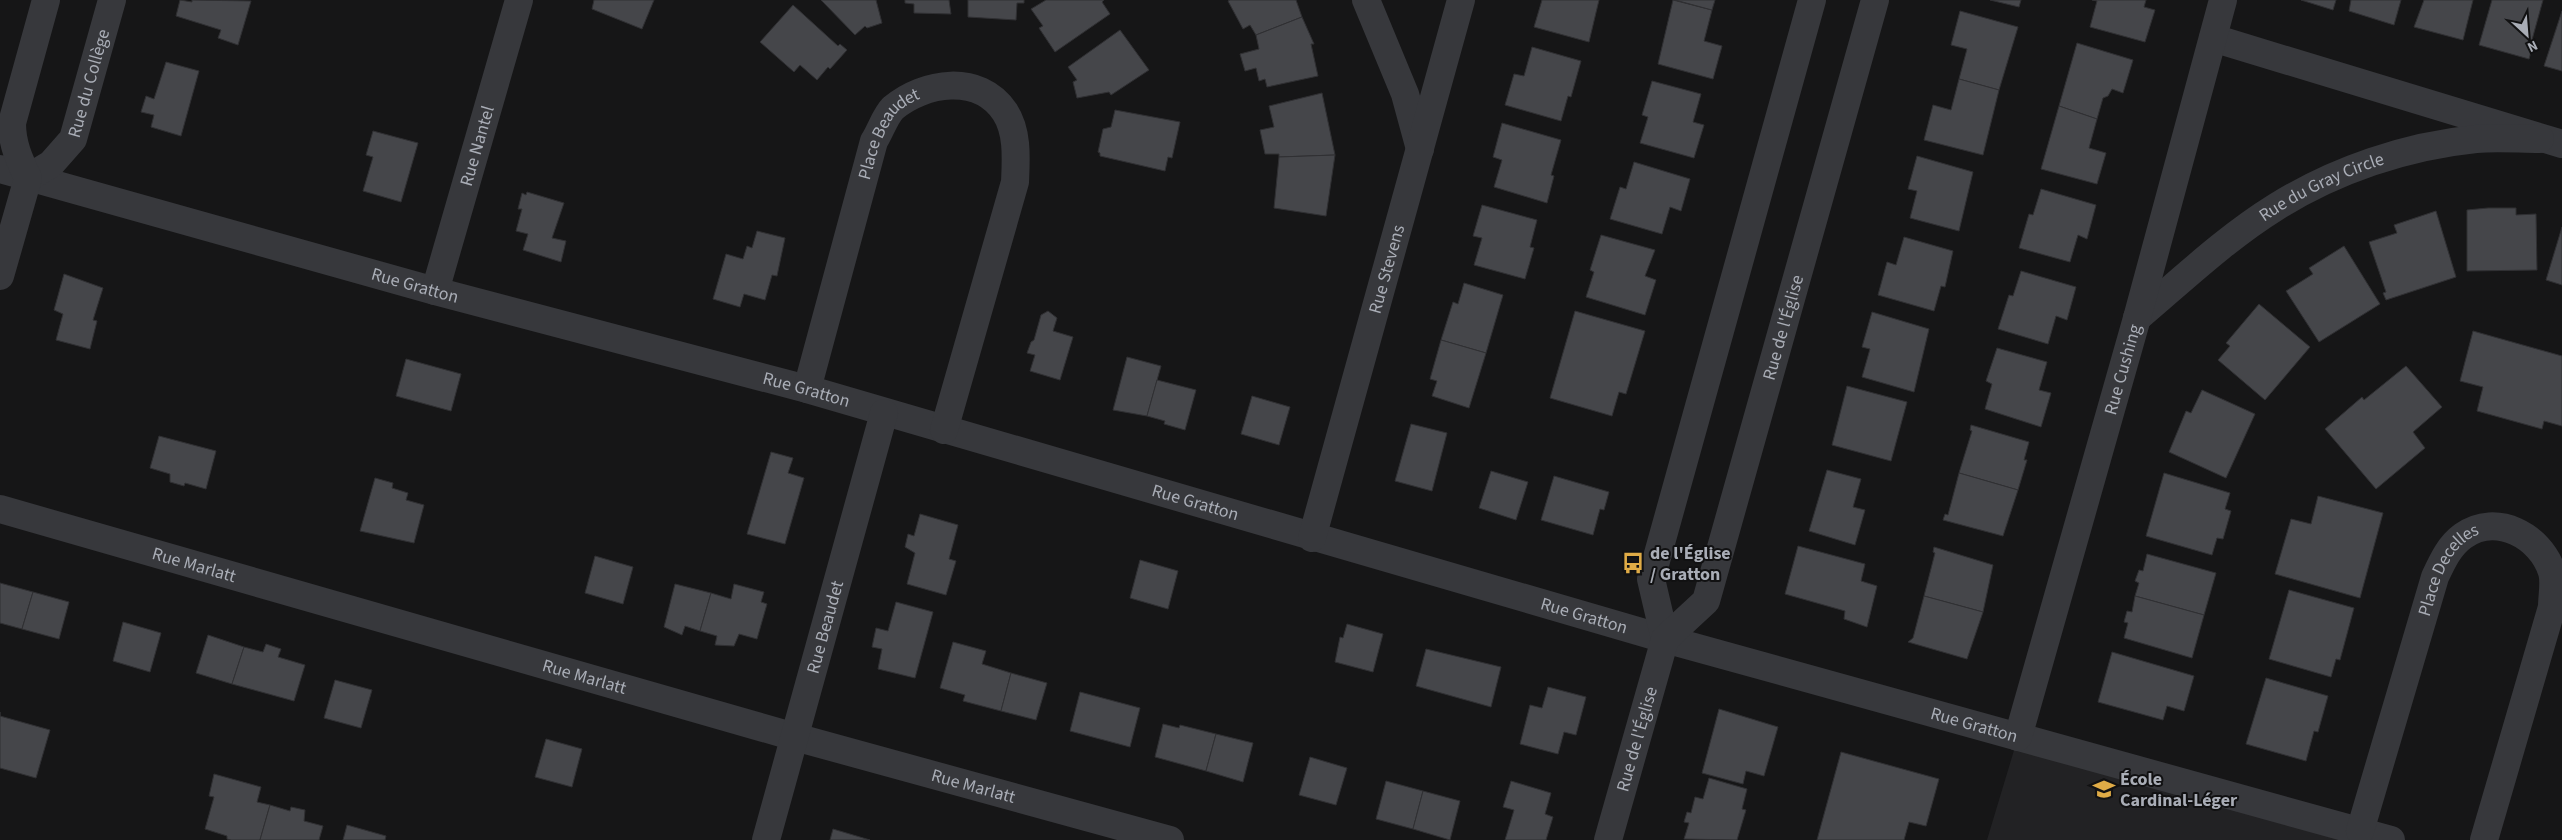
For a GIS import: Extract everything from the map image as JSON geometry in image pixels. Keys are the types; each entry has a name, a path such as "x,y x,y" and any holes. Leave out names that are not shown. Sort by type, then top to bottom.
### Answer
{"street":[{"path":"0,276 28,178 12,138 12,123 46,0"},
{"name":"Rue du Collège","path":"28,178 51,164 73,139 112,0"},
{"name":"Rue Nantel","path":"436,291 520,0"},
{"path":"1366,0 1404,94 1420,149"},
{"name":"Rue Stevens","path":"1312,538 1460,0"},
{"name":"Rue de l'Église","path":"1608,840 1665,639 1651,579 1812,0"},
{"name":"Rue de l'Église","path":"1665,639 1706,600 1875,0"},
{"name":"Rue Cushing","path":"2018,737 2137,318 2223,0"},
{"name":"Rue du Gray Circle","path":"2213,38 2551,141"},
{"name":"Place Beaudet","path":"808,389 874,141 892,109 921,90 953,84 984,92 1005,112 1016,144 1015,182 944,430"},
{"name":"Rue du Gray Circle","path":"2137,318 2227,242 2276,207 2333,176 2426,148 2476,139 2551,141"},
{"name":"Rue Gratton","path":"0,168 28,178 436,291 808,389 1312,538 1665,639 2392,840"},
{"name":"Rue Beaudet","path":"766,840 884,413"},
{"name":"Rue Marlatt","path":"0,508 795,737 1170,840"},
{"name":"Place Decelles","path":"2360,831 2435,577 2445,555 2464,536 2490,525 2516,530 2537,544 2552,572 2552,606 2484,840"}],"shaded area":[{"name":"École Cardinal-Léger","path":"2018,737 2392,840 1987,840"}],"building":[{"path":"180,0 192,2 192,0 251,1 238,45 218,38 221,30 176,16"},
{"path":"594,0 654,0 642,29 592,9"},
{"path":"821,0 876,0 882,23 867,28 865,26 855,35"},
{"path":"905,0 949,0 951,14 914,13 914,4 905,3"},
{"path":"968,0 1024,0 1024,3 1017,3 1016,20 968,17"},
{"path":"1046,0 1104,0 1102,2 1110,14 1055,52 1039,28 1043,26 1031,9"},
{"path":"1296,0 1302,17 1256,35 1250,25 1243,29 1228,1"},
{"path":"1542,0 1599,0 1589,42 1534,27"},
{"path":"1673,0 1712,10 1704,41 1722,46 1713,79 1658,64"},
{"path":"1675,0 1715,0 1712,10"},
{"path":"1990,0 2021,0 2019,7"},
{"path":"2092,0 2146,0 2144,7 2155,10 2145,42 2090,27 2097,1"},
{"path":"2301,0 2336,0 2333,10"},
{"path":"2351,0 2401,0 2394,25 2349,11"},
{"path":"2424,0 2473,0 2463,40 2414,27"},
{"path":"2492,0 2543,0 2530,47 2532,48 2529,59 2479,45"},
{"path":"793,5 838,46 840,44 847,50 817,80 800,65 794,72 760,42"},
{"path":"1960,11 2018,27 1999,90 1959,79 1967,49 1951,45"},
{"path":"2562,11 2562,71 2544,66"},
{"path":"1302,17 1314,44 1311,44 1318,76 1267,87 1265,79 1259,81 1256,68 1245,71 1240,54 1259,49 1256,35"},
{"path":"1120,30 1149,70 1111,95 1109,92 1077,98 1073,82 1077,80 1068,67"},
{"path":"2077,43 2133,60 2123,93 2112,89 2108,96 2103,98 2097,119 2059,106"},
{"path":"1532,47 1581,61 1571,97 1568,96 1561,121 1505,105 1514,74 1524,76"},
{"path":"166,62 199,71 181,136 151,127 154,115 141,112 146,96 154,99"},
{"path":"1959,79 1999,90 1983,155 1924,140 1933,105 1951,110"},
{"path":"1652,81 1701,94 1693,122 1704,125 1694,158 1640,143 1648,117 1642,115"},
{"path":"1322,93 1335,155 1279,157 1279,154 1265,154 1260,130 1274,127 1269,106"},
{"path":"2059,106 2097,119 2089,148 2106,153 2097,184 2041,169"},
{"path":"1115,110 1180,122 1172,158 1168,157 1165,171 1100,156 1098,152 1103,129 1111,127"},
{"path":"1502,123 1561,140 1551,175 1554,176 1547,203 1494,187 1502,160 1493,157"},
{"path":"373,131 418,143 401,202 363,191 373,157 366,155"},
{"path":"1335,155 1326,216 1274,208 1279,157"},
{"path":"1917,156 1973,172 1959,231 1910,218 1917,191 1908,189"},
{"path":"1634,162 1690,179 1681,211 1670,207 1662,234 1610,219 1620,187 1626,189"},
{"path":"2041,189 2096,205 2087,239 2078,235 2070,262 2019,248 2029,214 2033,215"},
{"path":"527,192 564,203 552,238 566,241 561,262 523,250 528,234 516,231 522,209 518,209 522,193 526,195"},
{"path":"1482,205 1537,220 1530,247 1534,248 1525,279 1474,265 1482,238 1473,236"},
{"path":"2516,208 2516,215 2536,214 2537,270 2467,271 2467,210"},
{"path":"2436,211 2456,277 2386,300 2383,293 2386,292 2369,242 2397,233 2394,225"},
{"path":"2562,227 2562,285 2546,280"},
{"path":"757,231 785,238 777,276 772,275 765,300 744,294 740,307 713,299 726,254 743,259 747,246 752,248"},
{"path":"1601,235 1655,250 1645,276 1656,280 1645,315 1586,297 1594,272 1590,270"},
{"path":"1904,237 1953,251 1945,287 1941,286 1934,311 1878,295 1887,262 1896,265"},
{"path":"2344,246 2380,304 2319,342 2286,291 2313,274 2309,268"},
{"path":"2021,271 2076,287 2067,320 2056,316 2048,344 1998,329 2009,295 2013,296"},
{"path":"64,274 103,288 93,320 97,321 90,349 56,340 63,314 54,310"},
{"path":"1464,283 1503,295 1486,353 1441,340 1453,302 1458,304"},
{"path":"2259,304 2310,347 2265,400 2218,360 2230,346 2226,343"},
{"path":"1048,311 1057,318 1053,331 1073,337 1060,380 1030,371 1035,355 1027,353 1031,342 1034,340 1041,315"},
{"path":"1575,311 1645,331 1626,394 1619,392 1612,416 1550,398"},
{"path":"1872,312 1929,329 1914,392 1862,377 1870,349 1862,347"},
{"path":"2473,331 2562,356 2562,426 2544,421 2542,429 2477,411 2483,387 2460,381"},
{"path":"1441,340 1486,353 1469,408 1432,396 1437,381 1430,379"},
{"path":"1997,348 2047,362 2039,390 2051,393 2041,427 1985,409 1992,384 1986,381"},
{"path":"1127,357 1161,366 1147,416 1113,410"},
{"path":"406,359 461,374 451,411 396,396"},
{"path":"2406,366 2442,407 2413,432 2425,448 2376,489 2325,429 2362,397 2364,400"},
{"path":"1157,380 1196,390 1185,430 1164,424 1165,421 1147,416"},
{"path":"1847,386 1907,402 1891,461 1832,445"},
{"path":"2202,390 2255,414 2226,478 2169,452 2186,411 2191,413"},
{"path":"1252,396 1290,407 1279,445 1241,434"},
{"path":"1411,424 1447,433 1432,491 1395,481"},
{"path":"1971,425 2029,442 2024,460 2027,460 2018,490 1959,473 1972,431 1970,430"},
{"path":"159,436 216,451 206,489 185,483 184,486 170,482 170,474 150,468"},
{"path":"771,452 793,458 788,473 804,478 785,544 747,534"},
{"path":"1827,470 1861,479 1853,507 1865,510 1855,545 1809,531"},
{"path":"1491,471 1528,482 1516,520 1479,508"},
{"path":"1959,473 2018,490 2003,536 1943,520 1945,514 1948,515"},
{"path":"2164,473 2230,493 2225,509 2231,511 2223,539 2217,538 2212,555 2146,536"},
{"path":"1554,476 1609,492 1604,510 1600,509 1593,535 1541,520"},
{"path":"375,478 393,483 392,488 408,493 406,500 424,505 414,543 360,531"},
{"path":"2318,496 2383,513 2360,598 2275,574 2291,519 2311,524"},
{"path":"920,514 958,525 949,559 956,561 946,595 907,584 915,553 905,547 908,534 914,536"},
{"path":"1798,546 1865,564 1861,581 1877,586 1867,627 1844,619 1845,611 1785,594"},
{"path":"1934,547 1993,565 1983,612 1924,596 1935,553 1933,552"},
{"path":"2147,554 2216,573 2204,615 2135,596 2139,583 2135,581 2139,570 2143,571"},
{"path":"595,556 633,567 623,604 585,593"},
{"path":"1140,560 1178,571 1168,609 1130,598"},
{"path":"0,583 33,592 22,629 0,623"},
{"path":"675,584 711,593 700,631 685,626 682,635 664,627"},
{"path":"734,584 764,592 761,602 767,604 757,639 739,634 734,646 715,645 717,636 700,631 711,593 731,599"},
{"path":"2289,590 2354,608 2340,660 2336,659 2331,677 2269,659"},
{"path":"33,592 69,602 59,639 22,629"},
{"path":"1924,596 1983,612 1967,659 1908,642 1913,638"},
{"path":"2135,596 2204,615 2192,658 2124,638 2128,623 2124,622 2127,611 2132,612"},
{"path":"896,602 933,612 915,678 878,669 882,649 872,647 876,628 888,631"},
{"path":"123,622 161,633 150,672 113,661"},
{"path":"1347,624 1383,634 1373,672 1335,662 1340,637 1343,638"},
{"path":"208,635 244,647 232,684 196,673"},
{"path":"953,642 986,651 982,664 1011,673 1001,711 963,701 965,695 940,688"},
{"path":"266,644 281,649 278,657 305,665 294,701 232,684 244,647 263,652"},
{"path":"1426,649 1501,667 1491,707 1416,686"},
{"path":"2112,652 2194,676 2184,711 2167,706 2163,720 2098,702"},
{"path":"1011,673 1047,683 1036,720 1001,711"},
{"path":"2266,678 2328,696 2318,732 2314,731 2306,761 2246,744"},
{"path":"335,680 372,690 361,728 324,718"},
{"path":"1548,687 1586,697 1576,735 1564,732 1558,754 1520,744 1530,705 1542,708"},
{"path":"1080,692 1140,708 1130,747 1070,731"},
{"path":"1719,709 1778,727 1764,776 1746,771 1743,784 1702,773"},
{"path":"0,716 50,730 36,778 0,768"},
{"path":"1163,724 1179,728 1180,725 1216,734 1206,771 1155,757"},
{"path":"1216,734 1253,743 1243,782 1206,771"},
{"path":"546,739 582,749 572,787 535,777"},
{"path":"1841,752 1939,779 1926,826 1909,822 1904,840 1817,840"},
{"path":"1310,757 1347,768 1336,805 1299,795"},
{"path":"214,774 261,787 257,802 270,805 260,840 231,840 227,839 227,836 205,829 214,797 209,796"},
{"path":"1709,778 1747,789 1742,809 1746,810 1737,840 1684,839 1689,823 1684,822 1687,812 1691,813 1695,797 1703,799"},
{"path":"1386,781 1423,791 1413,829 1376,819"},
{"path":"1511,781 1551,793 1545,814 1553,817 1546,840 1505,840 1514,810 1503,807"},
{"path":"1423,791 1460,801 1450,840 1413,829"},
{"path":"270,805 290,811 291,807 305,810 304,821 323,826 319,840 260,840"},
{"path":"347,825 386,836 385,840 343,840"},
{"path":"833,829 870,840 830,840"}],"place":[{"name":"de l'Église / Gratton","path":"1633,563"},
{"name":"École Cardinal-Léger","path":"2104,789"}]}
